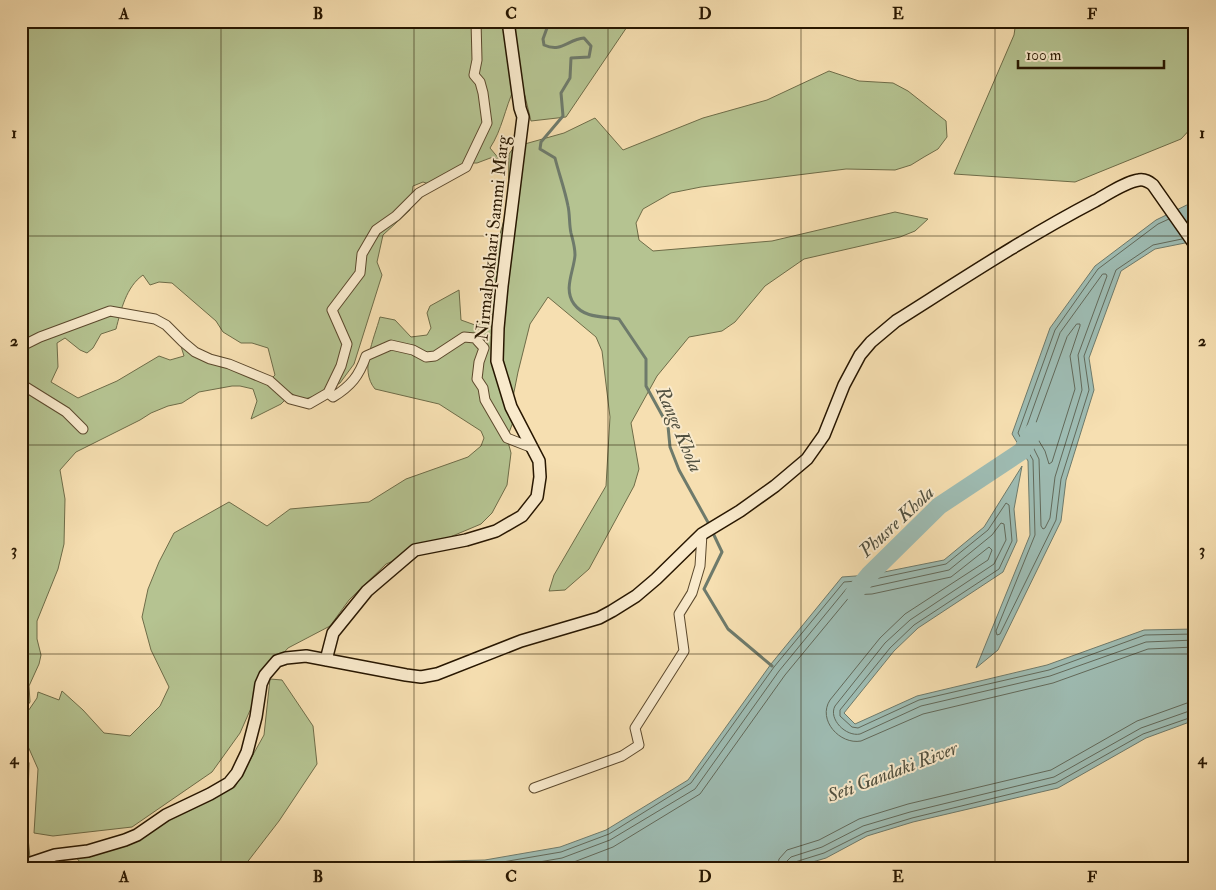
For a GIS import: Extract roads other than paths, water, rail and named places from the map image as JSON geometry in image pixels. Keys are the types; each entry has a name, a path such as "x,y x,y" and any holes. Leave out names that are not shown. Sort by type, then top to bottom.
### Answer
{"main road":[{"name":"Nirmalpokhari Sammi Marg","path":"326,660 333,633 367,591 415,550 466,540 496,531 522,516 537,497 540,478 538,461 510,407 497,361 500,303 522,117 508,21"},
{"path":"21,864 31,863 55,855 88,851 125,840 166,815 220,790 228,783 242,763 256,718 262,684 271,667 277,661 306,656 421,677 436,674 521,640 599,618 612,611 636,596 656,579 702,534 768,491 807,459 824,435 844,385 860,355 871,342 896,321 1061,219 1132,182 1146,181 1153,185 1195,245"}],"street":[{"path":"21,350 26,344 40,337 110,311 155,319 166,325 195,352 270,380 290,399 308,404 328,393 348,344 332,310 360,273 362,254 376,230 396,216 419,194 466,167 487,123 483,93 480,82 474,75 477,60 476,21"},
{"path":"328,393 333,397 347,388 361,371 366,356 391,345 412,350 426,357 435,356 464,338 475,338 484,348 479,362 477,379 483,388 485,400 506,438 530,447"},
{"path":"21,384 66,412 83,429"},
{"path":"534,788 622,756 639,745 635,728 684,651 679,614 692,593 700,566 702,534"},
{"path":"1182,869 1195,864"}],"water":[{"path":"1195,201 1195,241 1155,249 1121,271 1089,358 1094,390 1066,480 1061,521 998,650 976,668 1030,535 1028,461 1012,434 1050,328 1095,266 1156,220"},
{"name":"Seti Gandaki River","path":"1022,466 1014,509 1017,541 1003,572 918,628 894,651 844,713 855,724 917,696 1047,665 1144,630 1195,629 1195,720 1146,738 1058,788 913,822 867,836 826,858 789,869 274,869 285,865 485,860 560,847 606,830 688,780 771,664 842,577 869,575 944,560 984,527"}],"waterway":[{"name":"Range Khola","path":"558,21 547,28 543,39 544,45 560,47 584,38 591,46 589,57 571,58 570,78 561,93 563,116 541,142 540,149 555,158 568,206 575,255 569,292 578,309 589,315 619,319 646,359 646,386 668,426 670,447 679,470 710,526"},
{"name":"Phusre Khola","path":"854,593 869,575 939,506 1022,451 1034,431"},
{"name":"Range Khola","path":"712,531 722,552 704,589 728,629 772,666"}]}
